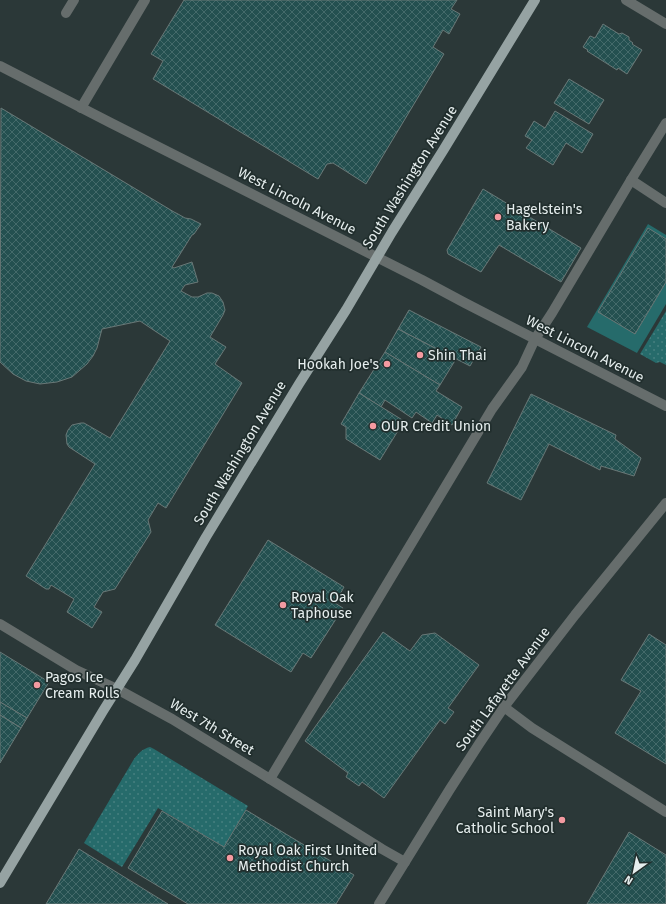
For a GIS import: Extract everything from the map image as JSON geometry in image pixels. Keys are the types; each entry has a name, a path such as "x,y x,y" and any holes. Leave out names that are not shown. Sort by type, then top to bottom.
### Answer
{"main road":[{"name":"South Washington Avenue","path":"0,883 135,660 206,537 535,0"}],"street":[{"path":"66,13 74,0"},
{"path":"81,108 145,0"},
{"path":"626,0 666,24"},
{"name":"West Lincoln Avenue","path":"0,66 377,257 666,406"},
{"path":"270,779 492,409 522,367 535,339 552,313 630,180 666,123"},
{"path":"630,180 666,203"},
{"name":"South Lafayette Avenue","path":"379,904 404,862 504,707 575,614 666,502"},
{"name":"West 7th Street","path":"0,624 76,670 117,689 172,719 404,862"},
{"path":"504,707 532,728 666,812"}],"shaded area":[{"path":"648,224 666,235 666,304 637,353 587,327"},
{"path":"666,311 666,365 660,362 656,363 640,354"},
{"path":"150,747 248,806 224,847 158,808 122,867 84,843 134,759 143,750"}],"building":[{"path":"184,0 457,0 451,9 460,14 449,34 443,30 433,47 444,54 366,184 333,163 327,164 318,179 153,79 163,61 151,54"},
{"path":"603,24 619,34 622,33 629,37 629,40 633,43 632,44 642,50 627,74 618,68 617,70 583,47 590,36 595,38"},
{"path":"569,79 604,100 589,124 554,103"},
{"path":"1,108 174,212 201,224 192,235 172,267 174,268 192,262 198,282 185,285 181,291 192,297 212,293 219,296 223,302 225,310 210,337 226,347 215,364 242,383 166,508 158,503 148,520 151,532 115,589 103,592 94,607 102,612 92,628 67,612 74,599 51,585 49,589 46,589 26,576 95,464 69,447 67,444 66,435 68,430 72,425 84,423 110,438 170,341 140,321 102,329 97,348 87,364 72,377 57,382 40,384 26,381 13,374 0,362"},
{"path":"555,111 593,134 582,153 566,143 553,165 526,148 532,140 525,136 534,121 545,128"},
{"name":"Hagelstein's Bakery","path":"483,189 581,248 561,282 499,245 481,272 448,254 447,250"},
{"path":"648,228 666,239 666,282 635,334 598,312"},
{"path":"409,310 481,347 470,366 398,329"},
{"name":"Shin Thai","path":"398,329 456,359 440,385 385,352"},
{"path":"385,352 440,385 436,391 462,407 452,425 437,415 432,423 416,412 412,418 385,400 381,407 359,393"},
{"name":"OUR Credit Union","path":"359,393 404,421 380,460 346,439 346,427 341,424"},
{"path":"531,394 616,435 615,439 641,458 634,476 601,466 600,470 549,444 521,500 487,483"},
{"name":"Royal Oak Taphouse","path":"268,540 344,587 335,603 343,608 311,658 303,653 291,672 215,625"},
{"path":"383,632 410,651 422,635 435,633 479,665 448,708 454,712 445,724 440,720 384,798 362,782 359,786 346,777 348,773 305,741"},
{"path":"649,634 666,645 666,764 615,733 641,691 621,680"},
{"path":"0,652 49,682 27,718 0,702"},
{"path":"0,702 27,718 21,728 0,715"},
{"path":"0,715 21,728 0,763"},
{"name":"Royal Oak First United Methodist Church","path":"246,810 354,875 336,904 188,904 128,868 162,811 224,847"},
{"path":"629,832 666,855 666,904 587,904"},
{"path":"79,849 168,904 46,904"}],"place":[{"name":"Hagelstein's Bakery","path":"498,217"},
{"name":"Shin Thai","path":"420,355"},
{"name":"Hookah Joe's","path":"387,364"},
{"name":"OUR Credit Union","path":"373,426"},
{"name":"Royal Oak Taphouse","path":"283,605"},
{"name":"Pagos Ice Cream Rolls","path":"37,685"},
{"name":"Saint Mary's Catholic School","path":"562,820"},
{"name":"Royal Oak First United Methodist Church","path":"230,858"}]}
